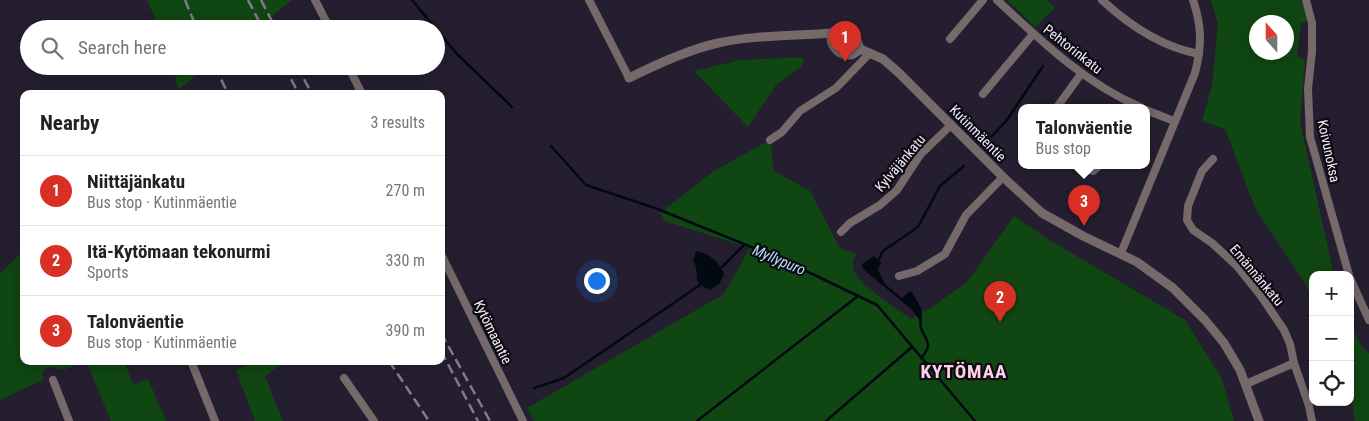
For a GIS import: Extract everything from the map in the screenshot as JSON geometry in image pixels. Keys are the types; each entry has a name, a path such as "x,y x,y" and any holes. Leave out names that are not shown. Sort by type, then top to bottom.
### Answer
{"street":[{"path":"315,0 325,20"},
{"path":"589,0 629,78 668,60 719,43 754,38 832,33 836,29 848,28 855,35 860,49"},
{"path":"950,39 983,0"},
{"name":"Pehtorinkatu","path":"997,0 1033,34 1081,74 1126,104"},
{"path":"1102,0 1127,22 1158,39 1199,54"},
{"path":"1120,253 1195,73 1201,33 1193,0"},
{"name":"Koivunoksa","path":"1306,0 1312,23 1312,51 1308,89 1310,137 1349,271"},
{"name":"Kutinmäentie","path":"832,33 831,38 834,47 840,53 844,55 853,54 860,49 883,59 1003,178 1031,204 1051,219 1137,262 1173,288 1205,320 1224,343 1246,384 1259,421"},
{"path":"983,94 1033,34"},
{"path":"770,140 782,132 800,111 836,88 870,53"},
{"path":"1059,104 1081,74"},
{"path":"352,75 360,90"},
{"path":"1150,112 1174,122"},
{"name":"Kylväjänkatu","path":"841,232 850,223 880,205 897,190 920,155 951,125"},
{"name":"Emännänkatu","path":"1213,159 1202,171 1188,206 1187,220 1193,230 1212,243 1237,266 1262,296 1284,330 1290,344 1312,421"},
{"path":"899,276 917,271 945,254 966,215 1003,178"},
{"name":"Kytömaantie","path":"445,262 523,421"},
{"name":"Koivunoksa","path":"1354,285 1369,320"},
{"path":"1246,384 1294,362"},
{"path":"193,365 215,421"},
{"path":"344,378 374,421"},
{"path":"53,380 69,421"}],"green space":[{"path":"147,0 292,0 267,20 156,20"},
{"path":"1007,0 1047,0 1055,8 1035,27"},
{"path":"1211,0 1301,0 1308,21 1301,23 1297,56 1305,60 1300,122 1333,271 1309,271 1309,292 1256,210 1225,129 1202,121 1212,86 1218,24"},
{"path":"804,58 802,66 776,85 748,127 694,71 741,60"},
{"path":"175,75 197,75 178,90"},
{"path":"770,140 774,171 810,191 840,248 856,254 853,268 859,279 911,319 928,310 968,281 1014,216 1053,242 1185,320 1222,379 1234,421 534,421 527,408 724,294 750,248 665,221 660,213 714,171"},
{"path":"20,254 20,365 76,365 64,370 50,367 43,371 43,380 0,400 0,274"},
{"path":"1354,330 1360,344 1369,353 1369,421 1355,421 1352,406"},
{"path":"88,365 126,365 133,385 148,379 166,421 111,421"},
{"path":"248,365 281,365 265,376 283,421 255,421 236,370"}],"shaded area":[{"path":"696,251 709,256 717,262 724,275 719,284 710,290 698,281 693,260"},
{"path":"874,256 881,262 878,270 885,284 902,298 910,291 912,292 921,308 922,318 919,319 911,309 863,269 862,264"}],"waterway":[{"name":"Myllypuro","path":"412,0 429,20"},
{"name":"Myllypuro","path":"445,40 457,54 512,107"},
{"path":"991,137 1007,120 1043,66"},
{"name":"Myllypuro","path":"551,146 586,185 655,208 781,259 877,305 975,421"},
{"path":"877,263 883,251 918,227 940,186 964,166"},
{"path":"722,267 744,245"},
{"path":"534,388 564,378 700,285"},
{"path":"697,421 858,296"},
{"path":"920,317 921,328 928,343 927,349 921,358"},
{"path":"826,421 912,347"}],"railway":[{"path":"185,0 193,20"},
{"path":"248,0 258,20"},
{"path":"261,0 271,20"},
{"path":"219,75 226,90"},
{"path":"289,75 297,90"},
{"path":"302,75 310,90"},
{"path":"445,340 490,421"},
{"path":"445,359 478,421"},
{"path":"392,365 429,421"}],"place":[{"name":"Niittäjänkatu","path":"845,62"},
{"name":"Talonväentie","path":"1084,226"},
{"name":"Itä-Kytömaan tekonurmi","path":"1000,322"}],"district":[{"name":"KYTÖMAA","path":"964,371"}]}
